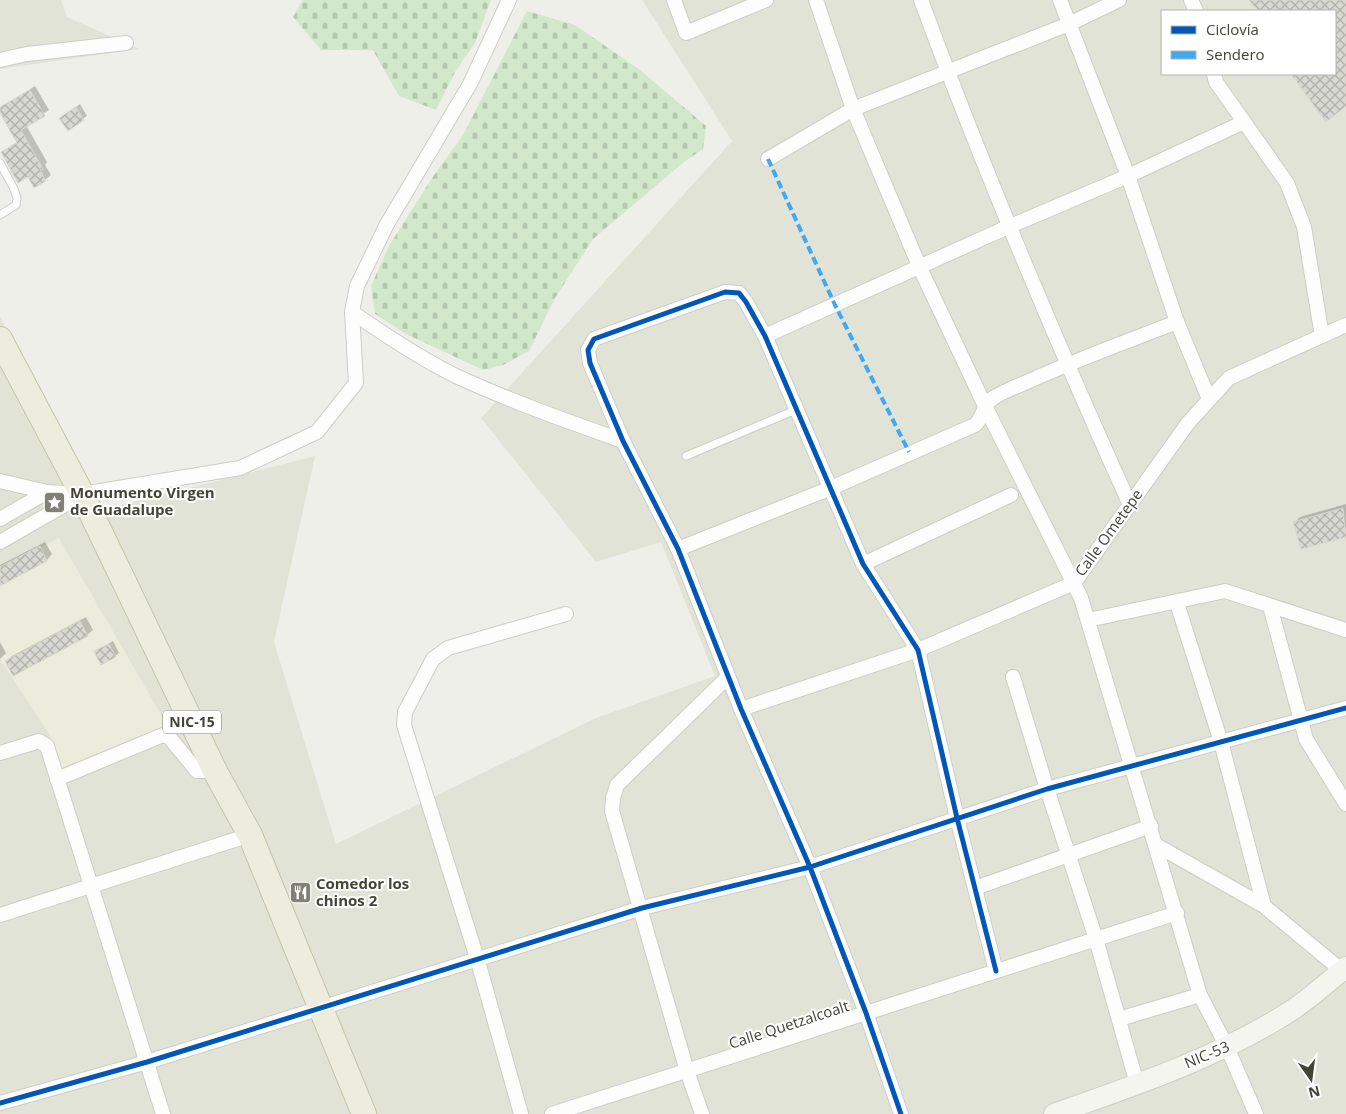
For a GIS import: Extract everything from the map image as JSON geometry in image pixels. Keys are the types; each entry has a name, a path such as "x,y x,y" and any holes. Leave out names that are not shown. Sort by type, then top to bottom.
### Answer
{"highway":[{"name":"NIC-15","path":"0,339 82,494 215,771 250,835 320,1007 358,1112"}],"main road":[{"name":"NIC-53","path":"1054,1114 1078,1110 1227,1047 1288,1013 1345,970"}],"street":[{"path":"0,481 47,492 82,494 240,468 317,432 356,383 352,312 358,286 387,224 470,84 509,0"},
{"path":"674,0 686,33 766,0"},
{"path":"816,0 853,109 920,268 985,406 1074,582 1088,620 1151,826 1200,995 1227,1047 1256,1114"},
{"path":"922,0 1008,227 1066,365 1130,505"},
{"path":"1060,0 1128,176 1177,322 1210,399"},
{"path":"768,159 853,109 1069,24 1118,0"},
{"path":"0,60 27,54 126,43"},
{"path":"1214,75 1216,82 1287,183 1304,227 1322,336"},
{"path":"765,336 1008,227 1128,176 1244,122"},
{"path":"901,1114 866,1013 810,867 741,709 678,549 623,441 590,363 588,350 594,340 725,292 739,293 746,302 765,336 863,564 918,650 957,818 996,971"},
{"path":"352,312 399,344 455,376 528,406 623,441"},
{"path":"678,549 831,488 975,426 983,418 985,406 992,399 1003,393 1066,365 1177,322"},
{"name":"Calle Ometepe","path":"741,709 918,650 1074,582 1188,422 1229,378 1346,325"},
{"path":"0,519 47,492"},
{"path":"0,542 82,494"},
{"path":"863,564 1011,496"},
{"path":"1088,620 1178,603 1225,591 1346,630"},
{"path":"1178,603 1221,742 1264,906"},
{"path":"1270,606 1306,739 1346,804"},
{"path":"521,1114 476,958 404,725 405,712 433,659 448,648 566,614"},
{"path":"702,1114 687,1071 642,908 612,810 617,785 728,676"},
{"path":"1013,677 1096,939 1137,1084"},
{"path":"0,1102 147,1062 476,958 642,908 810,867 1047,789 1346,708"},
{"path":"57,779 163,735 169,737 197,772 215,771"},
{"path":"0,753 39,741 47,746 163,1114"},
{"path":"975,888 1151,826"},
{"path":"0,915 250,835"},
{"path":"1156,845 1264,906 1345,970"},
{"name":"Calle Quetzalcoalt","path":"552,1114 1177,913"},
{"path":"1119,1019 1200,995"}],"lane":[{"path":"0,163 17,198 16,206 0,215"},
{"path":"686,456 798,410"}],"shaded area":[{"path":"0,0 61,0 67,17 139,49 0,69"},
{"path":"642,0 1346,0 1346,1114 0,1114 0,317 98,511 315,456 274,642 336,844 596,718 715,676 661,542 596,562 481,418 732,141"},
{"path":"59,538 167,725 59,769 51,737 0,659 0,569"}],"green space":[{"path":"303,0 491,0 475,43 455,72 436,110 399,96 373,50 321,50 293,17"},
{"path":"527,11 575,25 640,70 706,126 703,149 684,162 593,239 555,298 529,351 503,365 483,370 408,335 375,314 371,286 389,246 432,178 463,135"}],"building":[{"path":"1249,0 1346,0 1346,106 1326,122 1292,75 1336,75 1336,10 1257,10"},
{"path":"30,90 45,116 21,130 43,169 40,170 46,181 34,188 28,177 18,183 1,152 17,143 0,113 0,107"},
{"path":"76,107 84,120 68,131 59,118"},
{"path":"1343,508 1346,537 1301,549 1293,522"},
{"path":"40,546 47,561 0,586 0,567"},
{"path":"80,621 88,636 13,676 5,661"},
{"path":"109,644 116,657 101,665 94,651"}],"marked path":[{"path":"768,159 835,305 909,452"}],"cycle path":[{"path":"901,1114 866,1013 810,867 741,709 678,549 623,441 590,363 588,350 594,339 725,292 739,293 746,302 765,336 863,564 918,650 957,818 996,971"},
{"path":"0,1103 147,1062 642,908 810,867 1047,789 1346,708"}],"place":[{"name":"Monumento Virgen de Guadalupe","path":"54,502"},
{"name":"Comedor los chinos 2","path":"300,893"}]}
